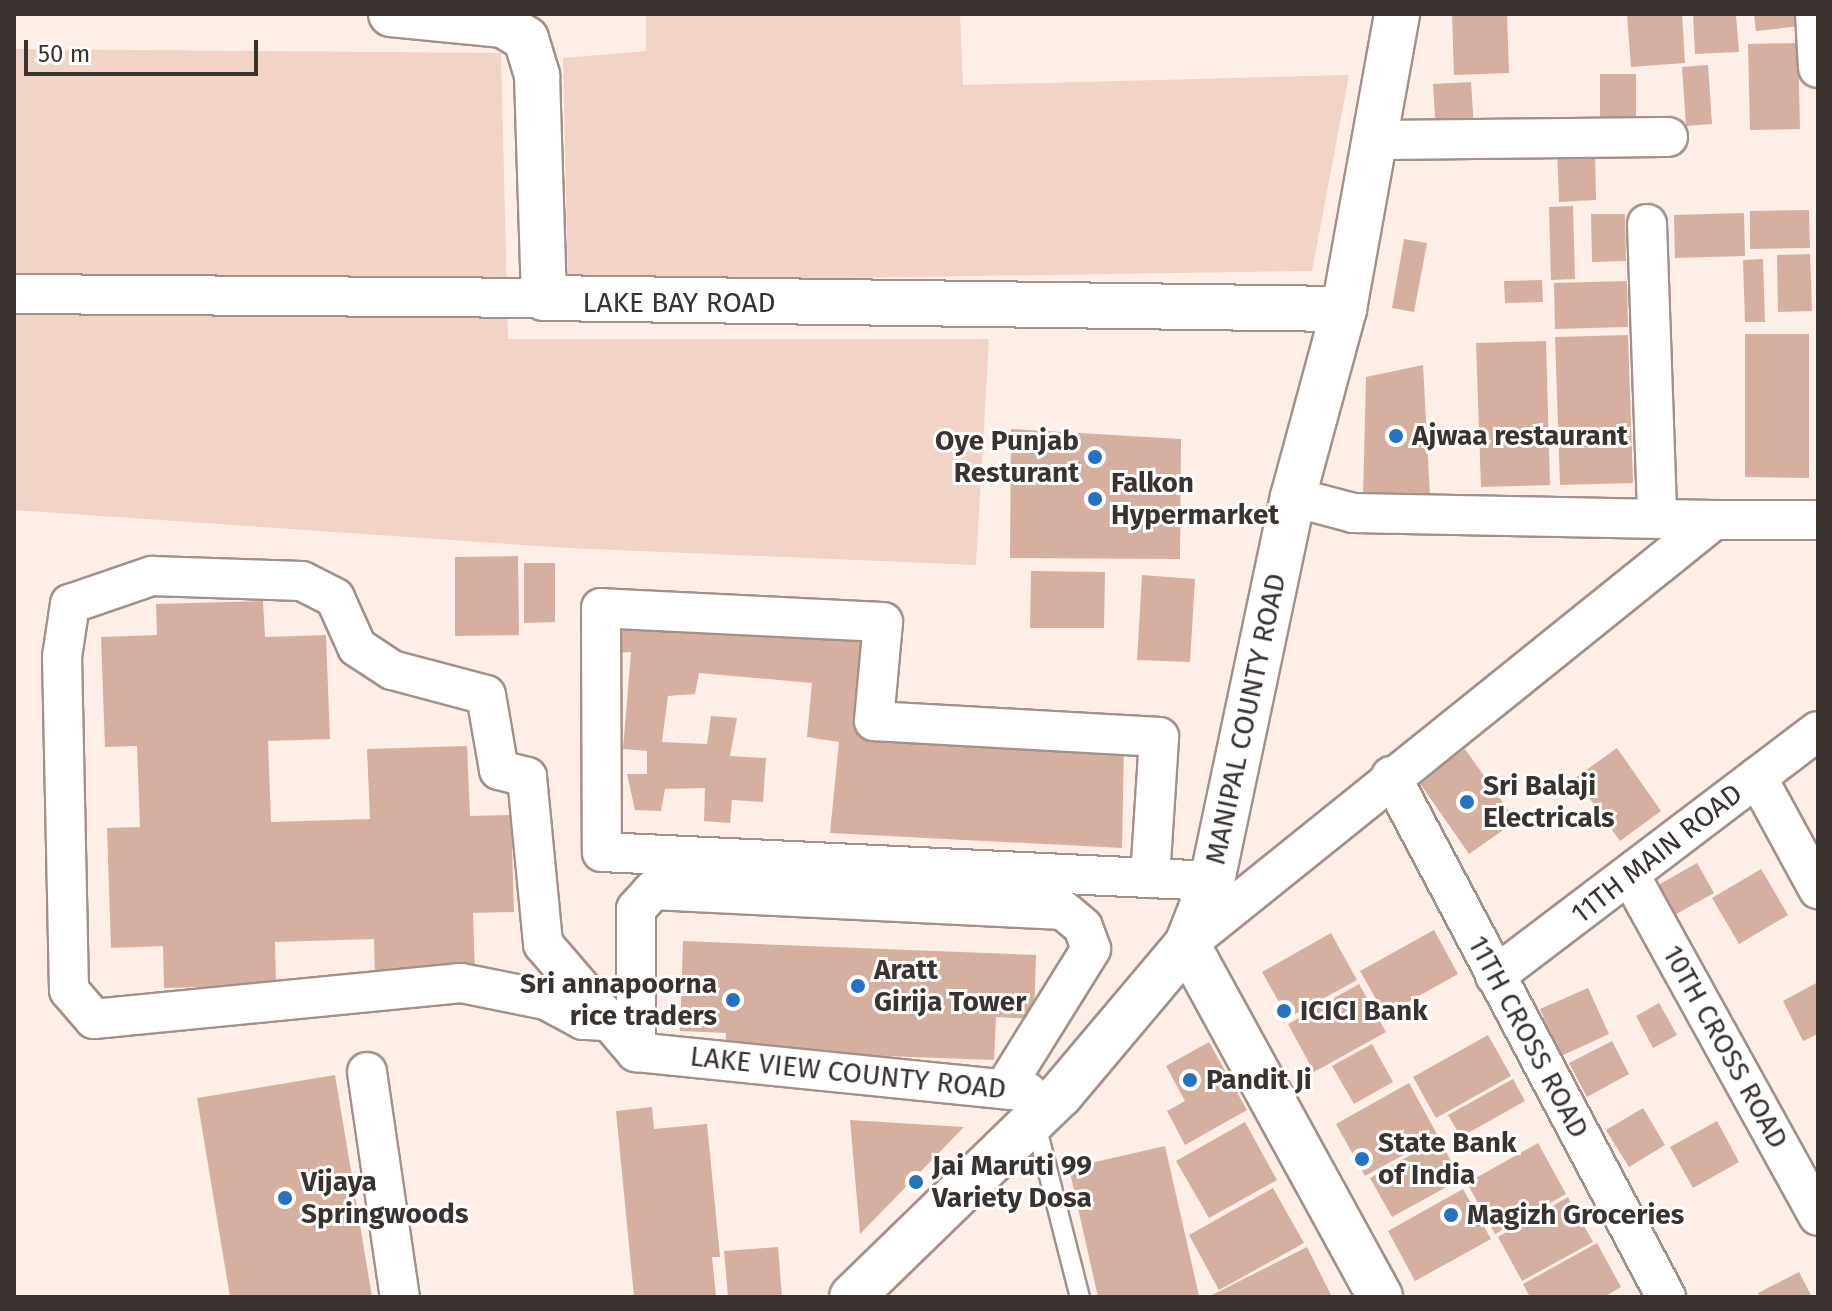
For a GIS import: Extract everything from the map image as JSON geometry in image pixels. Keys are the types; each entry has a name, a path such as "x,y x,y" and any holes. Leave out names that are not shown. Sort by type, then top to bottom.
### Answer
{"street":[{"path":"391,14 526,27 537,76 544,298"},
{"name":"MANIPAL COUNTY ROAD","path":"865,1291 1033,1101 1187,944 1212,881 1293,497 1344,309 1377,140 1397,14"},
{"path":"1815,14 1818,68"},
{"path":"1377,140 1668,137"},
{"path":"1647,224 1657,517"},
{"name":"LAKE BAY ROAD","path":"14,294 1344,309"},
{"path":"1293,497 1353,513 1818,520"},
{"path":"1380,1297 1187,944 1391,776 1714,520"},
{"path":"554,987 543,944 527,777 499,770 486,695 392,670 357,647 335,598 302,581 152,576 70,604 62,657 69,990 94,1019 461,983 554,987 596,996 604,1021 636,1052"},
{"path":"1150,878 1159,737 874,721 883,622 601,608 602,852 1212,881"},
{"name":"11TH MAIN ROAD","path":"1495,976 1631,877 1818,731"},
{"name":"11TH CROSS ROAD","path":"1391,776 1666,1297"},
{"path":"1757,777 1818,889"},
{"name":"10TH CROSS ROAD","path":"1631,877 1818,1216"},
{"path":"636,1052 636,909 653,890 1063,910 1083,927 1091,949 1033,1101"},
{"name":"LAKE VIEW COUNTY ROAD","path":"636,1052 1033,1101"},
{"path":"367,1072 400,1297"}],"lane":[{"path":"1033,1101 1080,1297"}],"shaded area":[{"path":"646,14 960,14 963,85 1349,75 1312,271 568,282 563,58 646,51"},
{"path":"14,49 501,53 508,339 989,339 976,565 568,548 14,510"}],"building":[{"path":"1452,14 1507,14 1509,73 1454,75"},
{"path":"1627,14 1682,14 1685,63 1631,67"},
{"path":"1693,14 1736,14 1739,52 1695,54"},
{"path":"1754,14 1800,14 1802,26 1756,31"},
{"path":"1798,43 1800,129 1750,130 1748,44"},
{"path":"1708,65 1712,124 1686,126 1682,67"},
{"path":"1600,74 1636,74 1636,130 1600,130"},
{"path":"1471,82 1474,129 1436,132 1433,84"},
{"path":"1595,147 1596,200 1559,202 1557,148"},
{"path":"1573,206 1575,279 1551,280 1549,207"},
{"path":"1809,210 1810,248 1750,249 1750,211"},
{"path":"1744,213 1745,256 1675,258 1674,215"},
{"path":"1591,214 1625,214 1626,261 1592,262"},
{"path":"1404,239 1427,243 1414,312 1392,308"},
{"path":"1810,254 1812,311 1778,312 1777,255"},
{"path":"1763,259 1765,322 1745,322 1743,260"},
{"path":"1542,280 1543,302 1505,303 1504,281"},
{"path":"1627,281 1628,327 1555,329 1554,283"},
{"path":"1745,334 1809,334 1809,478 1745,477"},
{"path":"1628,335 1633,483 1560,485 1555,337"},
{"path":"1546,341 1550,485 1481,487 1476,343"},
{"name":"Ajwaa restaurant","path":"1423,365 1430,496 1363,497 1366,377"},
{"name":"Falkon Hypermarket","path":"1011,429 1181,439 1180,559 1010,558"},
{"path":"518,556 519,635 455,636 455,557"},
{"path":"524,563 555,563 555,622 524,623"},
{"path":"1031,571 1105,572 1104,628 1030,628"},
{"path":"1142,575 1195,579 1190,662 1137,660"},
{"path":"263,601 265,637 326,635 330,739 268,741 271,822 370,819 367,749 467,746 470,816 511,815 514,912 473,913 475,976 375,980 374,939 275,942 276,985 164,988 163,946 111,948 107,828 140,827 137,746 105,747 101,637 157,635 156,604"},
{"path":"619,628 861,637 856,729 1124,744 1122,848 830,833 839,742 807,737 812,683 699,673 695,694 668,696 662,742 707,744 711,716 737,718 730,756 766,758 763,802 732,800 730,823 704,821 705,788 665,789 661,811 635,810 627,774 647,774 647,751 623,749 631,652 617,653"},
{"path":"1617,748 1661,811 1620,841 1575,778"},
{"name":"Sri Balaji Electricals","path":"1465,749 1516,821 1469,854 1419,782"},
{"path":"1697,863 1714,893 1669,918 1653,888"},
{"path":"1761,869 1788,915 1739,944 1712,898"},
{"path":"1434,930 1458,974 1385,1015 1360,971"},
{"path":"1331,933 1357,980 1288,1018 1262,972"},
{"name":"Aratt Girija Tower","path":"683,941 1036,955 1034,1019 996,1017 994,1060 725,1050 726,1033 680,1031"},
{"path":"1818,982 1818,1034 1803,1041 1783,1001"},
{"path":"1359,984 1386,1032 1314,1072 1288,1024"},
{"path":"1588,988 1609,1034 1561,1056 1540,1009"},
{"path":"1659,1003 1677,1035 1653,1048 1636,1016"},
{"path":"1488,1035 1511,1076 1436,1118 1413,1077"},
{"path":"1612,1041 1629,1074 1587,1097 1569,1063"},
{"path":"1209,1042 1247,1110 1185,1145 1167,1111 1185,1101 1166,1066"},
{"path":"1372,1044 1393,1082 1354,1104 1332,1066"},
{"name":"Vijaya Springwoods","path":"335,1075 372,1297 230,1297 197,1098"},
{"path":"1513,1079 1525,1101 1461,1137 1448,1115"},
{"path":"1409,1083 1438,1136 1365,1176 1336,1124"},
{"path":"652,1107 654,1129 707,1124 720,1257 712,1257 716,1296 634,1297 616,1111"},
{"path":"1643,1108 1665,1145 1629,1167 1606,1130"},
{"path":"850,1120 964,1127 860,1234"},
{"path":"1717,1121 1739,1162 1693,1188 1670,1147"},
{"path":"1245,1122 1277,1180 1209,1218 1176,1161"},
{"path":"1439,1139 1461,1179 1392,1217 1370,1178"},
{"path":"1538,1143 1566,1194 1495,1234 1467,1183"},
{"path":"1165,1146 1199,1296 1098,1297 1069,1168"},
{"path":"1273,1188 1304,1243 1219,1290 1189,1235"},
{"path":"1463,1189 1491,1239 1415,1281 1388,1231"},
{"path":"1568,1197 1593,1242 1522,1281 1498,1237"},
{"path":"1597,1243 1621,1287 1604,1297 1530,1297 1523,1284"},
{"path":"778,1247 782,1297 728,1297 724,1251"},
{"path":"1307,1247 1332,1297 1208,1297"},
{"path":"1799,1272 1812,1297 1760,1297 1758,1293"}],"place":[{"name":"Ajwaa restaurant","path":"1396,436"},
{"name":"Oye Punjab Resturant","path":"1095,457"},
{"name":"Falkon Hypermarket","path":"1095,499"},
{"name":"Sri Balaji Electricals","path":"1467,802"},
{"name":"Aratt Girija Tower","path":"858,986"},
{"name":"Sri annapoorna rice traders","path":"733,1000"},
{"name":"ICICI Bank","path":"1284,1011"},
{"name":"Pandit Ji","path":"1190,1080"},
{"name":"State Bank of India","path":"1362,1159"},
{"name":"Jai Maruti 99 Variety Dosa","path":"916,1182"},
{"name":"Vijaya Springwoods","path":"285,1198"},
{"name":"Magizh Groceries","path":"1451,1215"}]}
